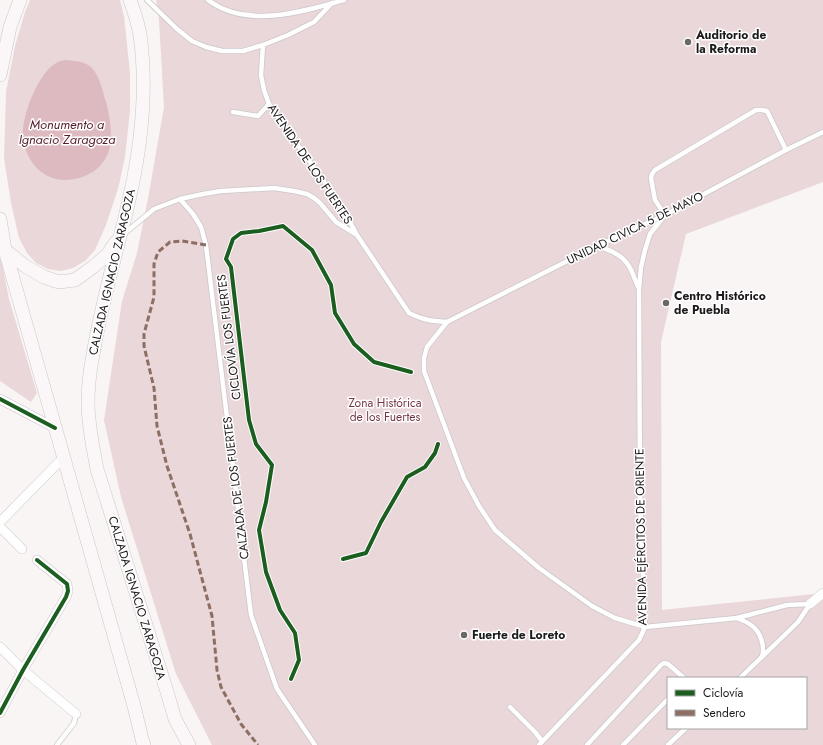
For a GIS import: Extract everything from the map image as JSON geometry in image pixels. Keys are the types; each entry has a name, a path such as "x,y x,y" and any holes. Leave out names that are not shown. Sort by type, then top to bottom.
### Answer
{"main road":[{"path":"0,75 10,27 20,0"},
{"name":"CALZADA IGNACIO ZARAGOZA","path":"130,0 140,33 143,65 142,124 132,186 100,315 90,373 88,402 90,430 97,469 175,719 189,745"},
{"path":"0,219 5,250 134,706 143,744"},
{"path":"5,250 25,266 44,277 59,282 75,280 93,267 108,255 120,237"}],"street":[{"path":"0,399 55,428"},
{"path":"0,522 63,458"},
{"path":"0,527 22,549"},
{"path":"0,713 68,591 67,584 37,560"},
{"path":"810,604 823,593"},
{"path":"0,647 23,670 76,714"}],"lane":[{"path":"147,0 177,29 192,41 206,47 222,51 243,51 288,35 314,22 332,3"},
{"path":"208,0 228,11 255,16 269,16 312,9 344,0"},
{"name":"AVENIDA DE LOS FUERTES","path":"263,45 261,75 269,104 341,205 357,235 409,313 432,321 447,322"},
{"path":"232,112 258,116 269,104"},
{"path":"664,215 655,200 651,178 652,174 656,170 756,110 767,111 786,150"},
{"name":"UNIDAD CIVICA 5 DE MAYO","path":"645,627 615,618 592,606 539,568 495,530 479,506 464,478 424,371 424,358 427,347 447,322 597,246 664,215 823,132"},
{"name":"AVENIDA DE LOS FUERTES","path":"180,199 221,191 274,188 294,190 314,198 336,222 357,235"},
{"path":"120,237 154,209 180,199"},
{"name":"CALZADA DE LOS FUERTES","path":"180,199 193,214 201,227 206,245 251,615 277,689 315,745"},
{"name":"AVENIDA EJÉRCITOS DE ORIENTE","path":"540,743 639,640 645,627 640,498 639,289 644,250 650,234 664,215"},
{"name":"AVENIDA EJÉRCITOS DE ORIENTE","path":"597,246 617,254 624,259 630,268 639,289"},
{"path":"645,627 737,618 787,605 810,604"},
{"path":"741,677 798,622 810,604"},
{"path":"737,618 752,626 759,634 764,649 762,657"},
{"path":"587,745 660,665 664,663 668,664 683,677"},
{"path":"623,745 667,699"},
{"path":"510,707 531,728 540,743"},
{"path":"57,745 74,723 76,714"},
{"path":"668,745 685,729"}],"green space":[{"path":"30,0 120,0 124,16 130,73 130,111 125,157 118,189 106,225 95,250 85,261 73,268 61,271 48,269 36,263 27,253 19,238 11,203 4,158 6,92 15,46"},
{"name":"Zona Histórica de los Fuertes","path":"156,0 823,0 823,182 686,234 661,342 662,610 823,593 823,745 212,745 176,674 121,497 104,420 122,301 137,253 164,107 159,20"},
{"path":"0,253 9,299 37,393 31,402 0,381"}],"water":[{"name":"Monumento a Ignacio Zaragoza","path":"66,60 86,64 92,68 96,74 101,85 107,107 110,121 111,141 104,161 94,171 80,178 60,180 42,173 30,159 25,147 23,128 28,106 44,74 51,67"}],"marked path":[{"path":"206,245 182,241 170,242 158,252 154,264 154,297 144,334 144,346 154,388 157,426 167,466 190,534 212,616 217,670 221,687 241,724 258,745"}],"cycle path":[{"name":"CICLOVÍA LOS FUERTES","path":"291,679 299,660 295,633 280,610 266,572 259,530 266,502 272,465 256,444 249,420 231,267 226,259 233,239 241,233 283,226 312,250 331,285 335,313 354,344 374,362 411,372"},
{"path":"0,399 55,428"},
{"path":"343,559 366,553 381,522 407,477 425,467 435,453 438,444"},
{"path":"0,713 68,591 67,584 37,560"}],"place":[{"name":"Auditorio de la Reforma","path":"688,42"},
{"name":"Centro Histórico de Puebla","path":"666,303"},
{"name":"Fuerte de Loreto","path":"464,635"}]}
